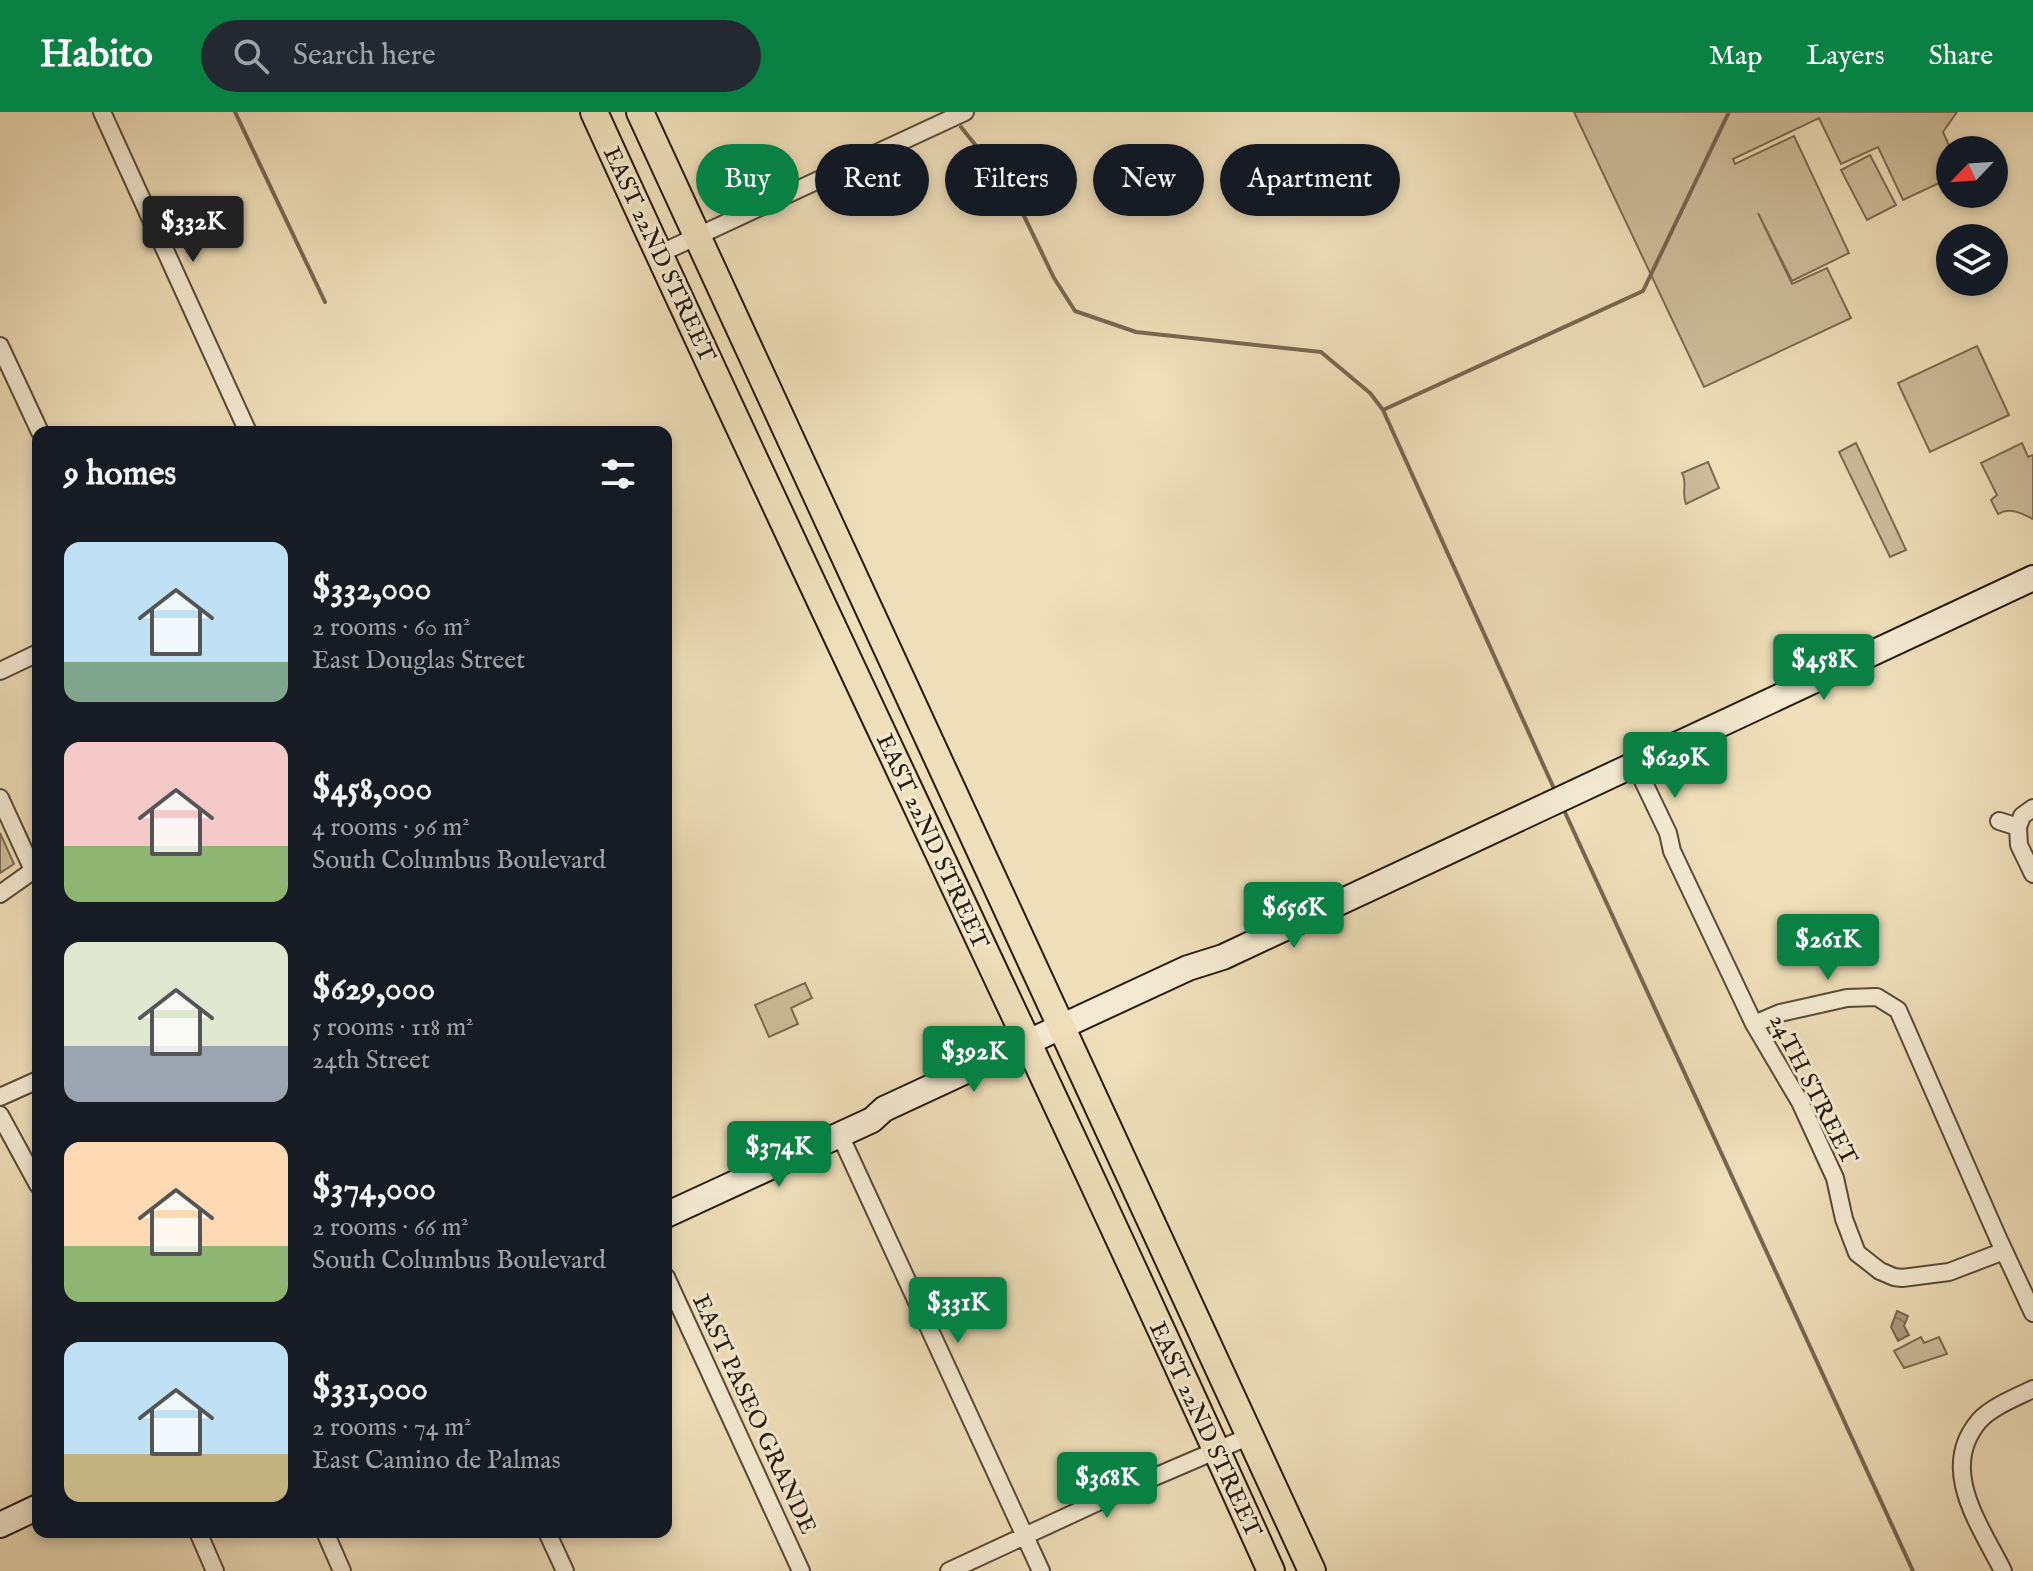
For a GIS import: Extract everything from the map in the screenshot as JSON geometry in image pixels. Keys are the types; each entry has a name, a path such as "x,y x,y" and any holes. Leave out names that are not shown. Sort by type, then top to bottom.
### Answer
{"main road":[{"name":"EAST 22ND STREET","path":"594,112 1271,1571"},
{"name":"EAST 22ND STREET","path":"640,112 1312,1571"}],"street":[{"path":"102,112 245,426"},
{"path":"659,254 965,112"},
{"path":"0,346 37,426"},
{"path":"672,1212 872,1120 884,1109 1027,1042 1188,968 1223,957 2033,578"},
{"path":"0,671 32,656"},
{"name":"24TH STREET","path":"1631,766 1662,842 1672,851 1754,1024 1800,1102 1835,1178 1857,1253 1880,1271 1902,1278 1949,1272 2004,1251"},
{"path":"0,798 32,863"},
{"path":"2033,808 2022,816 2018,827 2019,845 2033,874"},
{"path":"1999,821 2018,827"},
{"path":"0,894 32,871"},
{"path":"1754,1024 1780,1013 1847,998 1877,997 1898,1010 2033,1313"},
{"path":"0,1097 32,1083"},
{"path":"0,1115 32,1174"},
{"path":"840,1135 1041,1571"},
{"name":"EAST PASEO GRANDE","path":"672,1290 801,1571"},
{"path":"2003,1571 1966,1496 1960,1468 1965,1442 1981,1419 2033,1389"},
{"path":"949,1571 1250,1436"},
{"path":"0,1525 32,1510"},
{"path":"201,1538 215,1571"},
{"path":"328,1538 342,1571"},
{"path":"550,1538 565,1571"}],"shaded area":[{"path":"1574,112 1957,112 1943,132 1945,136 1936,136 1936,185 1903,200 1878,147 1841,164 1819,118 1733,159 1735,164 1794,136 1849,253 1792,281 1758,213 1792,284 1827,268 1851,318 1704,387"},
{"path":"1870,155 1896,205 1867,220 1841,170"},
{"path":"1977,346 2009,415 1930,452 1898,383"},
{"path":"1856,443 1906,550 1890,557 1839,452"},
{"path":"2022,443 2028,457 2033,455 2033,519 2011,511 1998,514 1991,500 1997,495 1981,463"},
{"path":"1708,462 1719,488 1686,504 1682,473"},
{"path":"0,833 14,864 0,873"},
{"path":"805,983 812,998 791,1008 798,1024 769,1037 755,1005"},
{"path":"1921,1337 1924,1343 1939,1337 1947,1354 1904,1368 1894,1351"}],"water":[{"path":"1897,1311 1908,1316 1904,1326 1909,1335 1898,1341 1891,1327"}],"waterway":[{"path":"235,112 325,302"},
{"path":"1556,793 1383,410 1643,291 1729,112"},
{"path":"961,127 1012,191 1054,278 1075,311 1136,332 1321,352 1370,393 1383,410"},
{"path":"1563,808 1913,1571"}]}
